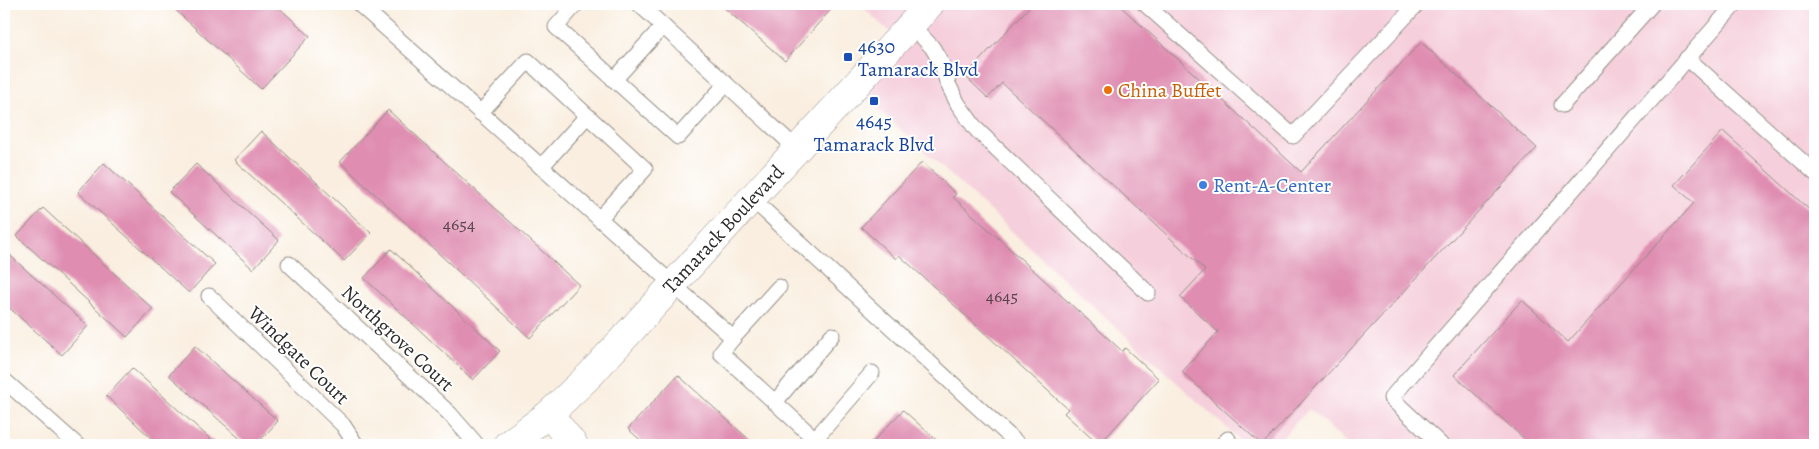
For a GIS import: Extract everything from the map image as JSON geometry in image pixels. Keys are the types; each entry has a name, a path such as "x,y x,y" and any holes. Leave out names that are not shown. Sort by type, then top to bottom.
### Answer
{"street":[{"name":"Tamarack Boulevard","path":"507,445 549,414 590,376 672,284 930,4"},
{"path":"549,414 574,445"}],"lane":[{"path":"359,4 733,338"},
{"path":"576,4 556,27 678,136 726,84"},
{"path":"639,4 797,149"},
{"path":"1145,4 1293,136 1417,4"},
{"path":"1562,105 1652,4"},
{"path":"1441,445 1391,398 1735,4"},
{"path":"911,25 932,47 942,64 947,82 958,104 976,129 1148,293"},
{"path":"614,80 663,26"},
{"path":"1687,58 1815,173"},
{"path":"480,113 528,61 646,169 599,219"},
{"path":"541,167 587,116"},
{"path":"751,198 1019,445"},
{"name":"Northgrove Court","path":"289,264 450,414 477,445"},
{"path":"779,287 721,353 817,442 872,373"},
{"name":"Windgate Court","path":"210,296 343,425 356,445"},
{"path":"774,402 832,335"},
{"path":"4,380 77,445"}],"shaded area":[{"path":"859,4 1815,4 1815,445 1349,445 1309,409 1275,445 1245,445 849,82 893,35"}],"building":[{"path":"169,4 275,4 310,36 261,89"},
{"path":"720,4 830,4 833,7 785,61"},
{"path":"1032,4 1118,4 1301,172 1421,42 1537,148 1262,445 1182,372 1218,332 1180,297 1205,270 1002,83 988,98 965,76"},
{"path":"388,110 579,285 530,338 340,162"},
{"path":"261,131 371,233 344,261 234,160"},
{"path":"1723,131 1815,215 1815,445 1531,445 1454,375 1522,300 1568,342 1694,203 1674,185"},
{"path":"922,162 956,194 953,197 1122,351 1125,348 1159,379 1099,445 1064,413 1068,409 899,255 896,259 861,227"},
{"path":"104,163 215,264 189,293 78,192"},
{"path":"196,164 279,240 253,269 169,192"},
{"path":"43,208 153,309 127,337 17,236"},
{"path":"391,249 500,351 473,380 364,278"},
{"path":"4,250 88,326 62,355 4,303"},
{"path":"195,346 278,421 256,445 247,445 169,375"},
{"path":"132,368 217,445 159,445 149,436 106,396"},
{"path":"678,375 755,445 646,445 628,429"},
{"path":"903,410 942,445 870,445"}],"place":[{"name":"4630 Tamarack Blvd","path":"848,57"},
{"name":"China Buffet","path":"1108,90"},
{"name":"4645 Tamarack Blvd","path":"874,101"},
{"name":"Rent-A-Center","path":"1203,185"}]}
